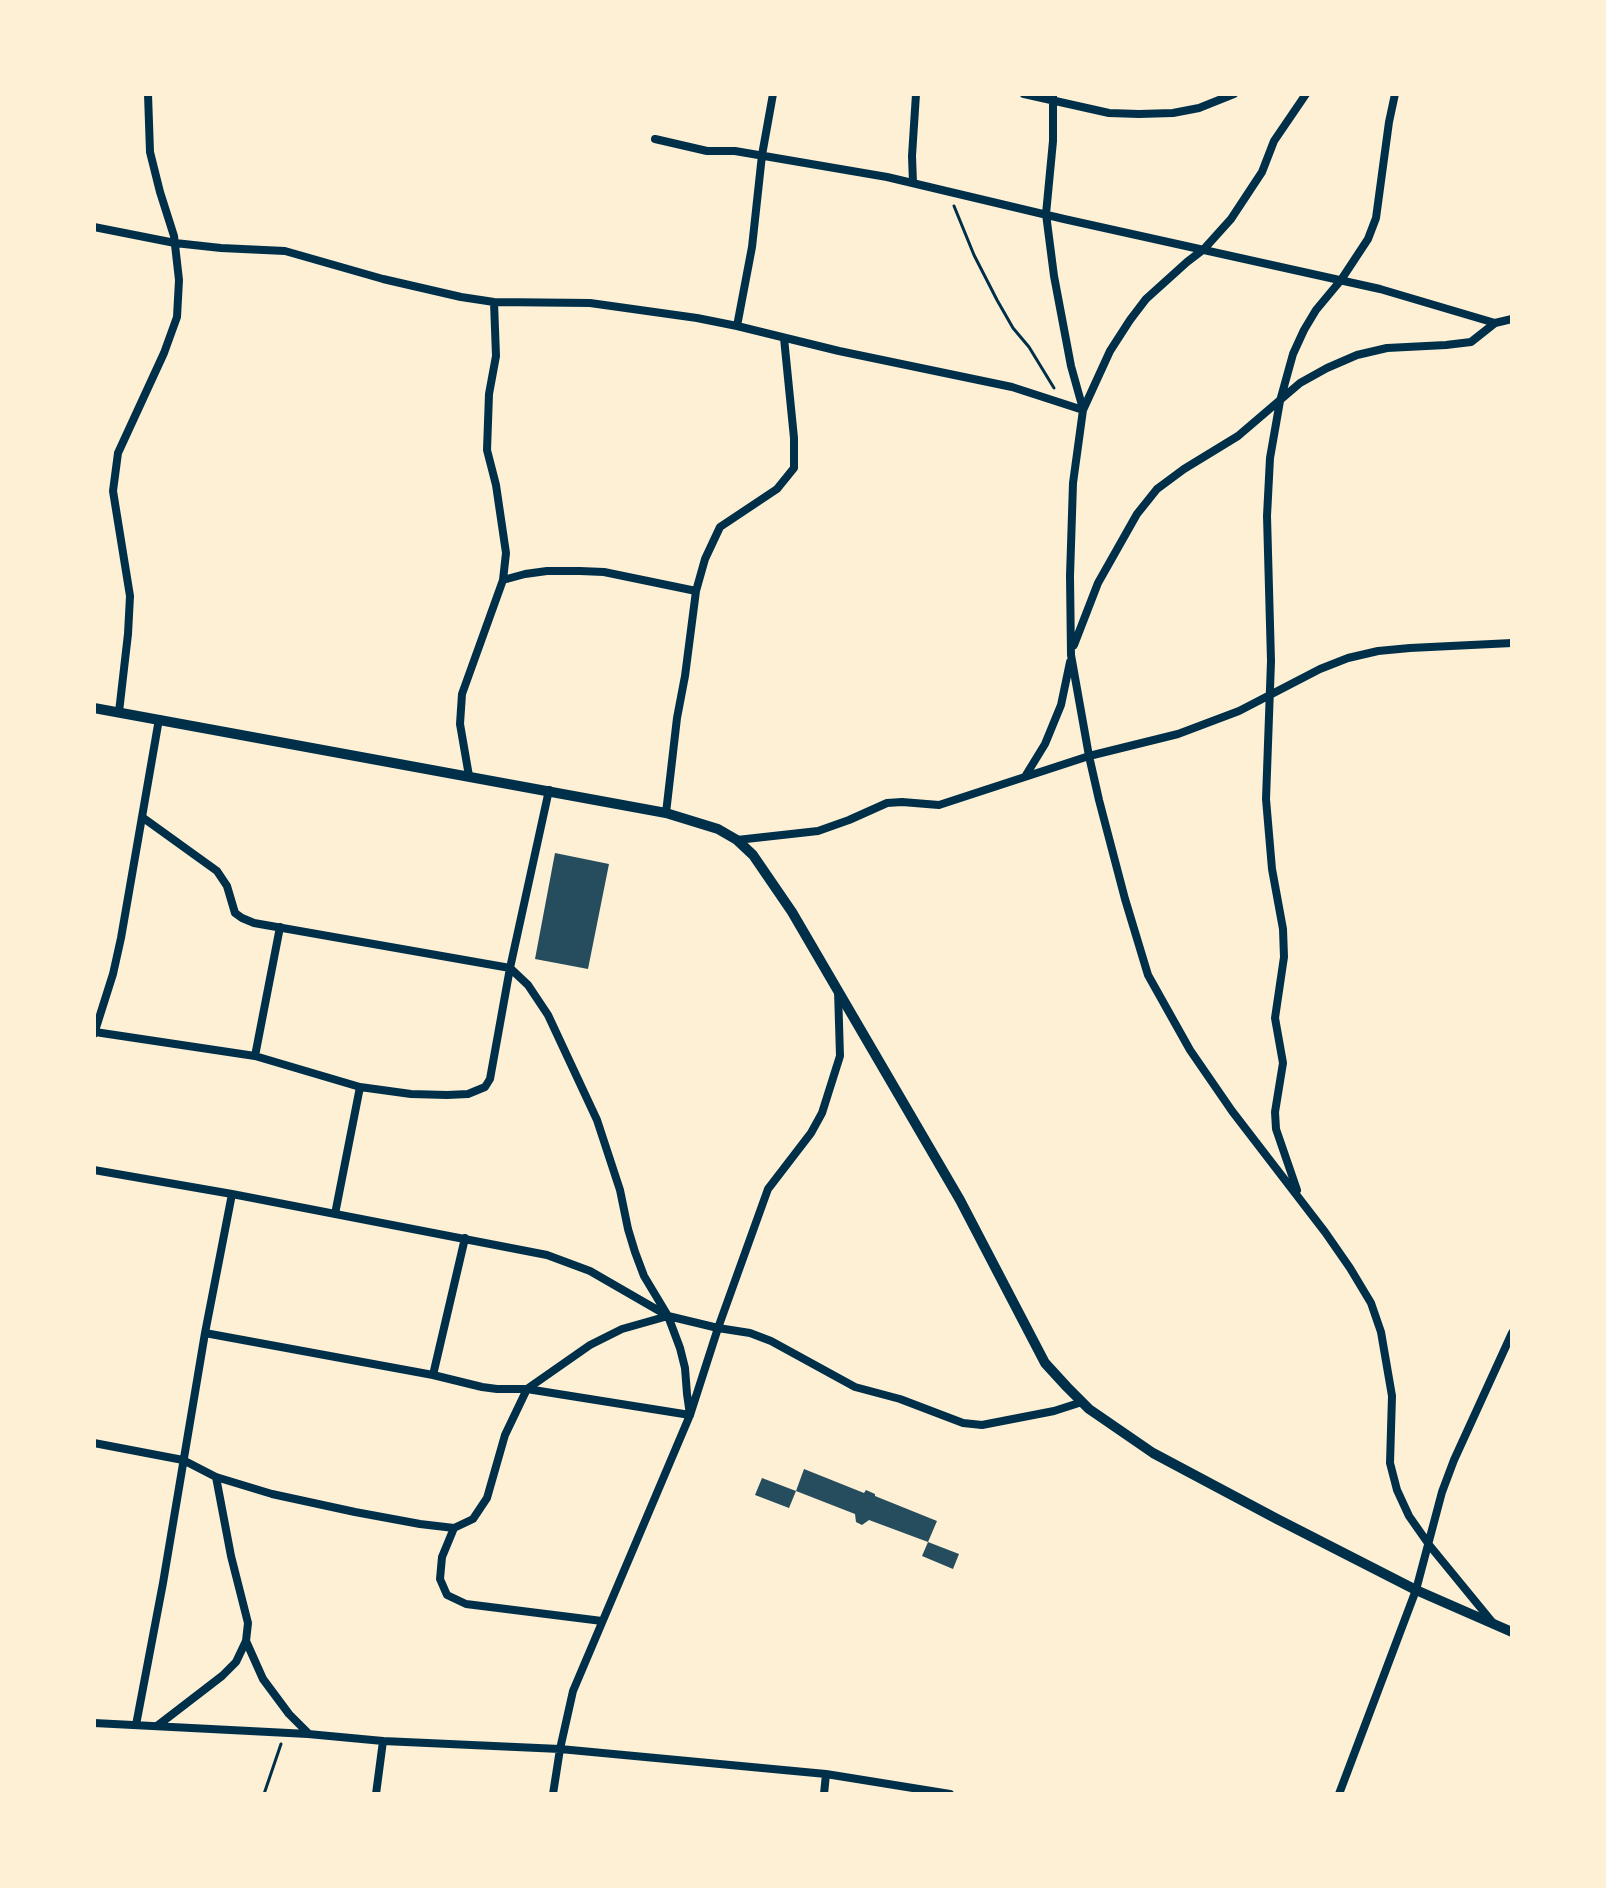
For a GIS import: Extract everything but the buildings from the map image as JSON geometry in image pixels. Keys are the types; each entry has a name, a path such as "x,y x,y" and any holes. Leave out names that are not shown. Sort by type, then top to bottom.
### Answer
{"street":[{"path":"119,712 130,596 113,491 118,453 164,353 177,317 179,280 175,243 150,152 148,94"},
{"path":"737,326 752,247 762,155 773,94"},
{"path":"913,183 916,94"},
{"path":"1024,94 1053,98 1109,113 1139,114 1199,108 1234,94"},
{"path":"1306,94 1274,141 1262,172 1231,219 1204,249 1164,282 1130,320 1110,351 1083,410 1073,483 1071,655 1089,756 1125,899 1148,975 1190,1050 1232,1111 1342,1256 1371,1303 1381,1332 1392,1396 1390,1463 1397,1490 1409,1516 1430,1546 1495,1625"},
{"path":"1299,1197 1276,1129 1275,1112 1283,1063 1275,1018 1284,957 1266,799 1271,661 1267,516 1270,458 1280,401 1293,354 1316,310 1341,280 1368,239 1376,218 1395,94"},
{"path":"1053,98 1053,141 1046,214 1054,276 1071,366 1083,410"},
{"path":"655,139 707,151 735,151 887,177 1380,289 1495,323"},
{"path":"94,227 175,243 285,251 383,279 494,302 590,303 697,318 1012,387 1083,410"},
{"path":"469,776 460,724 462,694 503,580 506,553 496,485 487,450 488,407 496,356 494,302"},
{"path":"1025,776 1045,744 1061,705 1071,655 1098,583 1137,514 1157,489 1238,436 1300,383 1327,368 1357,355 1387,348 1471,342 1495,323 1512,319"},
{"path":"666,813 696,591 705,559 720,527 777,489 794,468 784,338"},
{"path":"503,580 547,571 592,571 696,591"},
{"path":"737,840 818,831 887,803 939,805 1089,756 1178,734 1239,711 1348,658 1410,648 1512,643"},
{"path":"94,708 666,813 718,829 737,840 768,875 838,989 960,1200 1045,1363 1082,1402 1153,1453 1265,1513 1416,1590 1512,1632"},
{"path":"159,719 121,938 94,1033 255,1056 360,1087 447,1095 468,1094 485,1087 490,1079 510,968 549,790"},
{"path":"142,817 217,871 227,886 235,913 242,918 254,923 510,968 528,985 548,1015 597,1120 620,1190 635,1252 644,1276 668,1316 680,1348 690,1415"},
{"path":"255,1056 280,927"},
{"path":"553,1794 573,1691 690,1415 768,1189 811,1133 822,1113 840,1056 838,989"},
{"path":"335,1214 360,1087"},
{"path":"94,1170 547,1255 590,1271 668,1316 750,1333 771,1341 855,1387 900,1399 963,1423 982,1425 1054,1411 1082,1402"},
{"path":"136,1725 232,1194"},
{"path":"433,1375 465,1238"},
{"path":"94,1443 183,1460 216,1477 272,1494 355,1512 454,1528 473,1519 487,1498 505,1435 527,1389 590,1345 622,1329 668,1316"},
{"path":"205,1333 497,1389 527,1389 690,1415"},
{"path":"1339,1794 1416,1590 1442,1492 1454,1460 1512,1333"},
{"path":"156,1726 222,1676 236,1662 246,1641 248,1623 216,1477"},
{"path":"454,1528 442,1557 440,1579 447,1595 466,1604 602,1621"},
{"path":"246,1641 263,1679 308,1734"},
{"path":"94,1723 560,1749 826,1774 950,1794"},
{"path":"376,1794 383,1741"},
{"path":"824,1794 826,1774"}],"path":[{"path":"948,191 974,255 997,300 1064,403"},
{"path":"264,1794 285,1733"}]}
